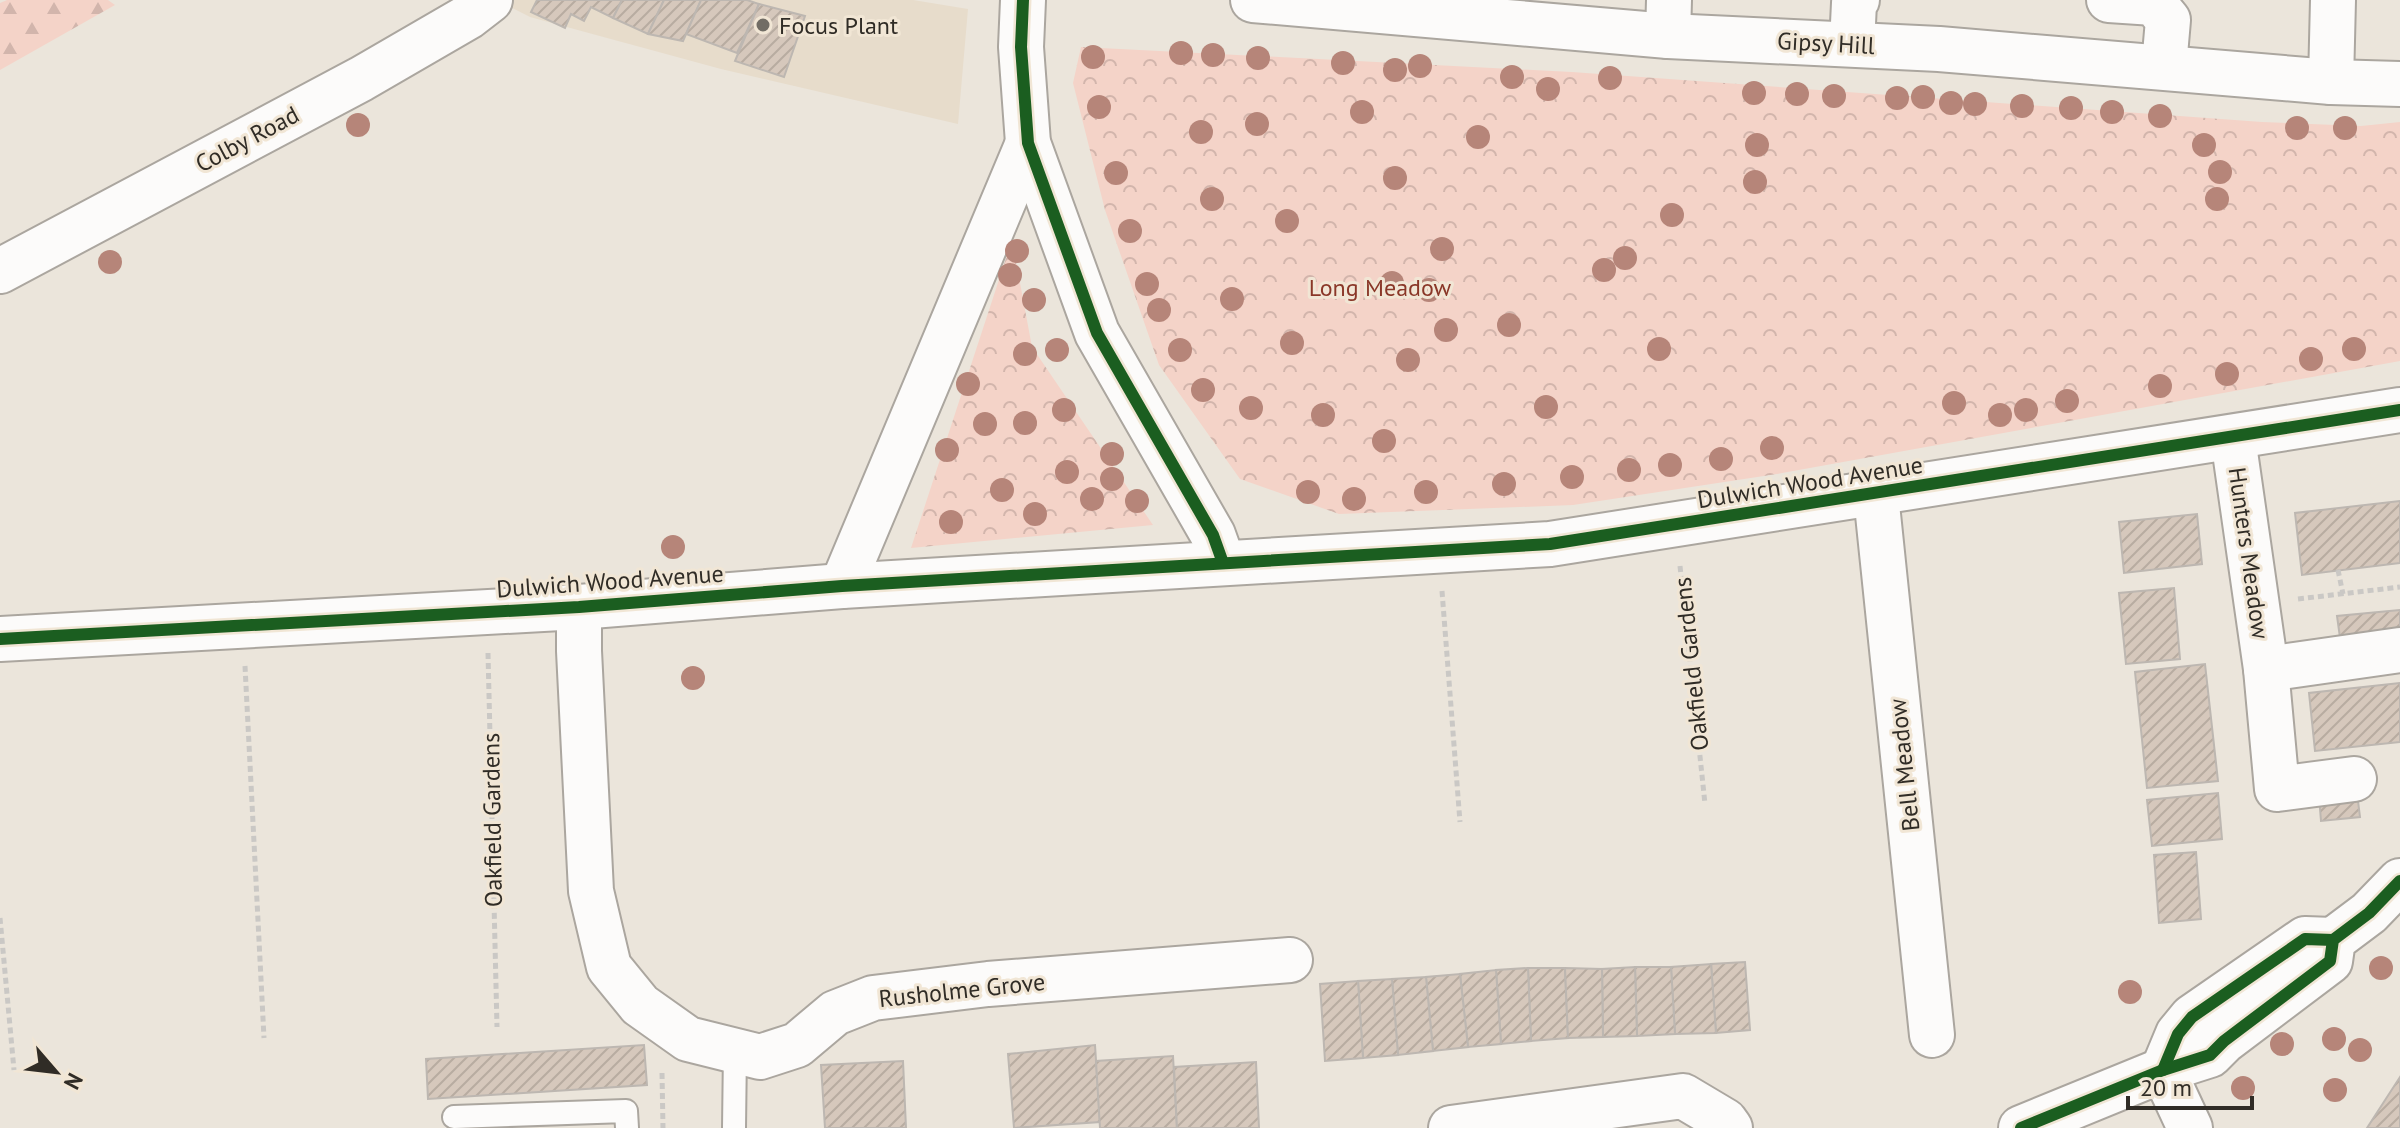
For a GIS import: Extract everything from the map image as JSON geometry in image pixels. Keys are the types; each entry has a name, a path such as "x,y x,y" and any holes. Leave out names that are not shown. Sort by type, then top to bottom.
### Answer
{"street":[{"name":"Colby Road","path":"0,271 361,79 468,17 490,0"},
{"path":"1023,0 1021,47 1028,143 1097,333 1213,535 1223,563"},
{"name":"Gipsy Hill","path":"1253,0 1668,18 1852,44 2164,66 2331,82 2400,84"},
{"path":"1852,44 1854,3 1857,0"},
{"path":"2109,0 2154,3 2168,20 2164,66"},
{"path":"2331,82 2333,0"},
{"path":"842,586 1028,143"},
{"name":"Dulwich Wood Avenue","path":"0,639 579,607 842,586 1550,544 2400,410"},
{"name":"Hunters Meadow","path":"2233,438 2266,669 2277,789 2354,779"},
{"name":"Bell Meadow","path":"1876,495 1932,1035"},
{"name":"Rusholme Grove","path":"579,607 591,891 609,967 640,1005 688,1039 760,1057 797,1045 835,1013 873,998 988,984 1290,960"},
{"name":"Hunters Meadow","path":"2266,669 2400,650"},
{"path":"2021,1128 2163,1070 2178,1034 2192,1017 2301,942 2318,938 2333,940 2369,913 2400,881"},
{"path":"2163,1070 2190,1128"},
{"path":"1451,1128 1683,1096 1725,1121 1730,1128"}],"lane":[{"path":"734,1128 735,1050"},
{"path":"454,1117 626,1111 627,1128"}],"path":[{"path":"1439,550 1460,822"},
{"path":"2338,570 2343,594"},
{"path":"2257,604 2400,587"},
{"path":"242,625 264,1038"},
{"path":"0,918 14,1070"},
{"path":"662,1070 663,1128"}],"shaded area":[{"path":"497,0 913,0 968,9 958,124 721,69 530,17"}],"green space":[{"path":"7,0 108,0 115,5 0,70 0,3"},
{"name":"Long Meadow","path":"1081,47 1572,72 2262,122 2361,126 2400,122 2400,361 1777,474 1573,505 1339,514 1240,479 1159,365 1105,210 1073,83"},
{"path":"1012,240 1032,347 1153,525 911,548"}],"building":[{"path":"537,0 622,0 613,18 591,7 584,21 571,14 565,28 531,12"},
{"path":"622,0 664,0 648,34 613,18"},
{"path":"664,0 701,0 683,41 648,34"},
{"path":"701,0 747,0 759,4 737,53 686,34"},
{"path":"759,4 805,16 784,77 735,61"},
{"path":"2400,501 2400,563 2302,575 2295,513"},
{"path":"2197,514 2202,564 2124,573 2119,522"},
{"path":"2174,588 2180,659 2126,664 2119,593"},
{"path":"2400,610 2400,638 2341,645 2337,616"},
{"path":"2205,664 2218,781 2147,788 2135,672"},
{"path":"2400,683 2400,742 2315,751 2309,693"},
{"path":"2218,793 2222,839 2152,846 2147,800"},
{"path":"2357,793 2360,817 2321,821 2319,796"},
{"path":"2196,852 2201,919 2159,923 2154,855"},
{"path":"1745,962 1750,1030 1716,1033 1711,964"},
{"path":"1711,964 1716,1033 1675,1034 1671,967"},
{"path":"1635,967 1671,967 1675,1034 1637,1036"},
{"path":"1635,967 1637,1036 1603,1037 1602,969"},
{"path":"1528,968 1565,968 1568,1038 1531,1041"},
{"path":"1528,968 1531,1041 1501,1044 1496,970"},
{"path":"1565,968 1602,969 1603,1037 1568,1038"},
{"path":"1496,970 1501,1044 1468,1047 1460,974"},
{"path":"1460,974 1468,1047 1433,1051 1426,977"},
{"path":"1426,977 1433,1051 1398,1055 1392,979"},
{"path":"1392,979 1398,1055 1363,1058 1358,981"},
{"path":"1358,981 1363,1058 1325,1061 1320,984"},
{"path":"644,1045 647,1085 428,1099 426,1059"},
{"path":"1095,1045 1100,1122 1014,1128 1008,1054"},
{"path":"1173,1056 1177,1128 1100,1128 1096,1061"},
{"path":"903,1061 906,1128 825,1128 821,1065"},
{"path":"1256,1062 1259,1128 1177,1128 1174,1067"},
{"path":"2400,1077 2400,1128 2367,1128"}],"cycle path":[{"path":"1023,0 1021,47 1028,143 1097,333 1213,535 1223,563"},
{"path":"0,639 579,607 842,586 1550,544 2400,410"},
{"path":"2021,1128 2163,1070 2210,1055 2330,961 2333,940 2369,913 2400,881"},
{"path":"2163,1070 2178,1034 2192,1017 2305,939 2333,940"}],"place":[{"name":"Focus Plant","path":"763,25"}]}
